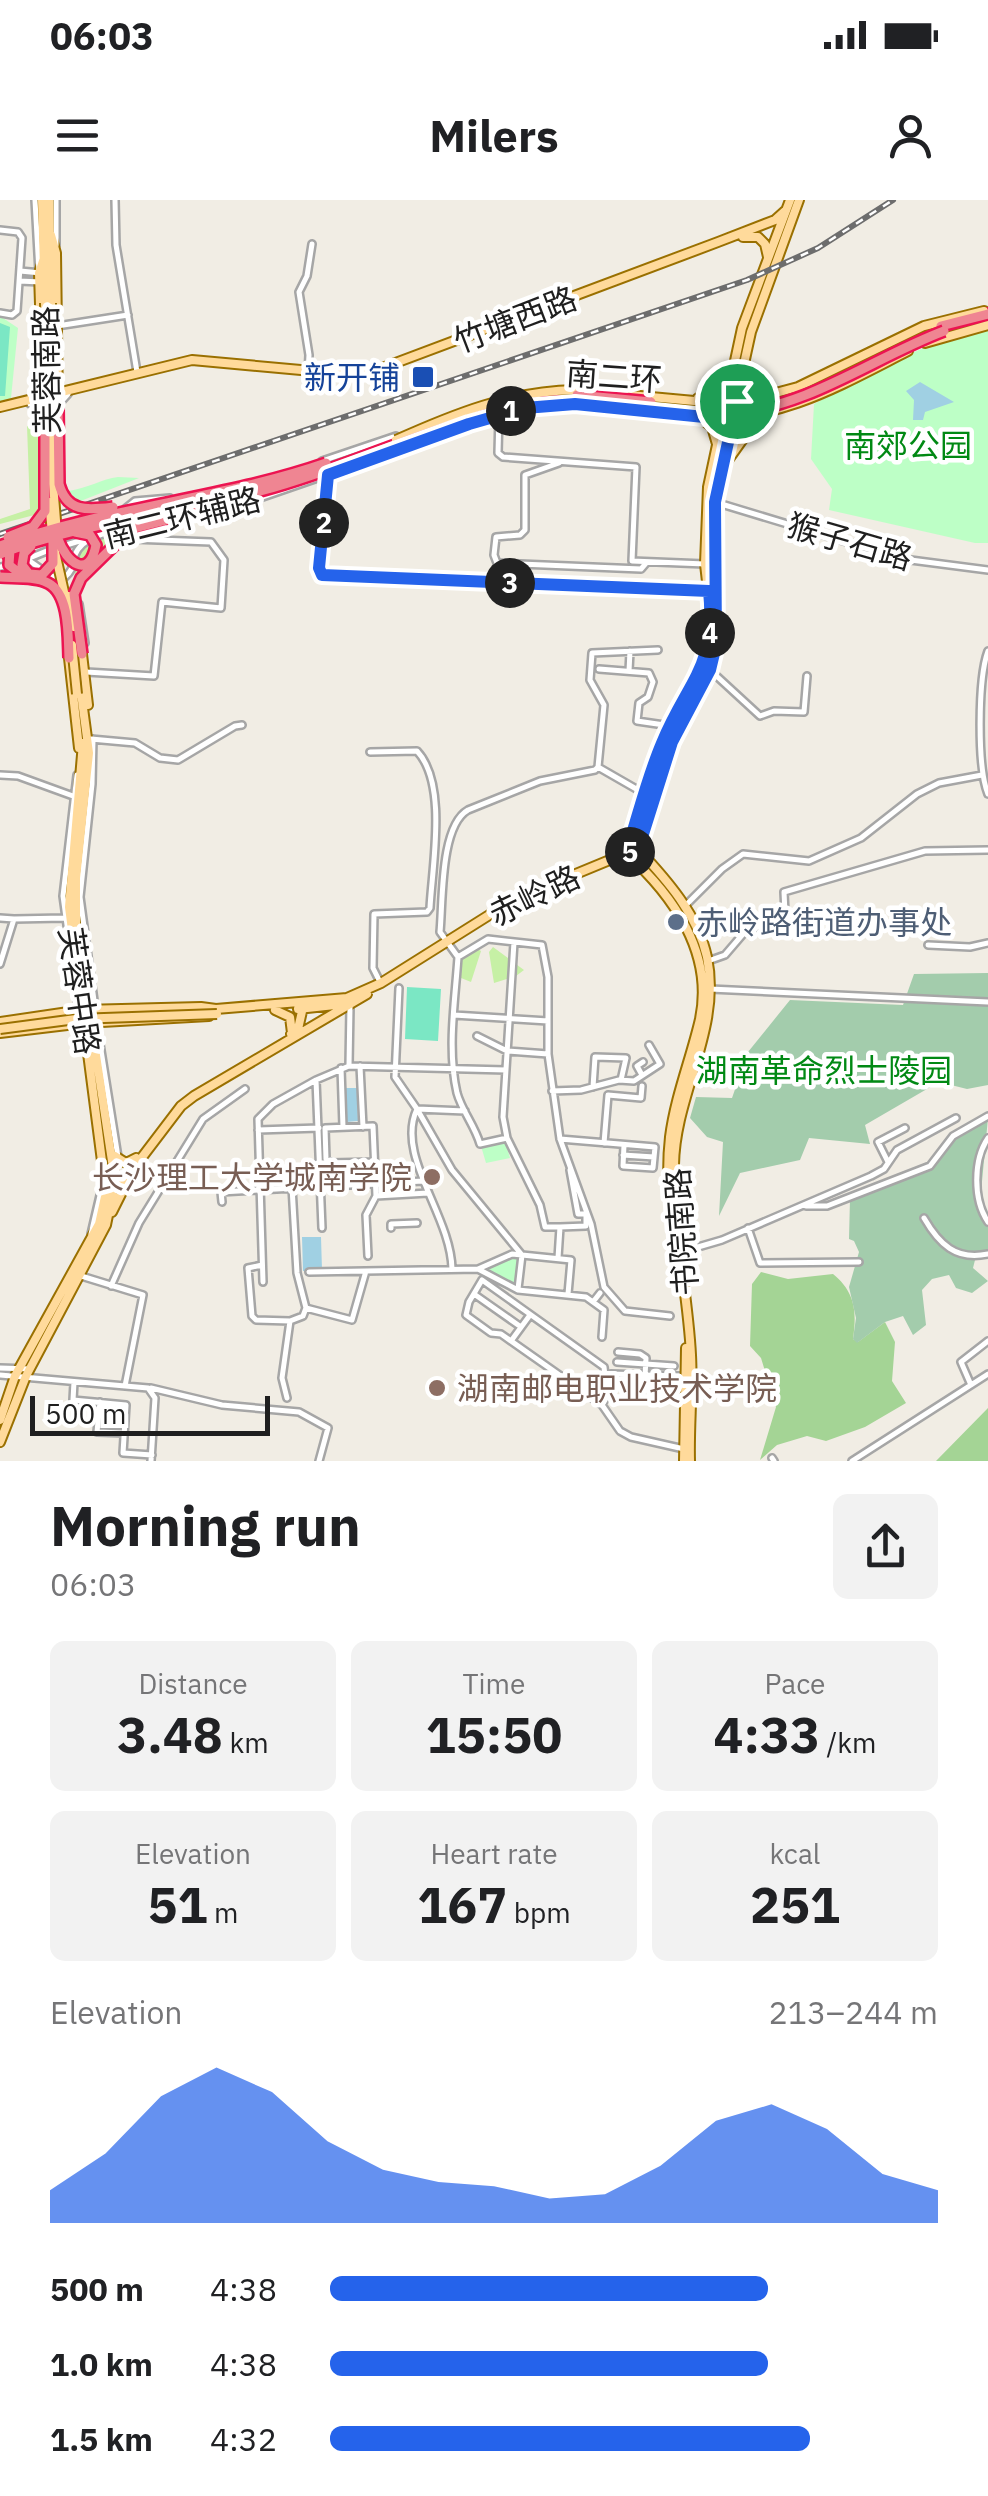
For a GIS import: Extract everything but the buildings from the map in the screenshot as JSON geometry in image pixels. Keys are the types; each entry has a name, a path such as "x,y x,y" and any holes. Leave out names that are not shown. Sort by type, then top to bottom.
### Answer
{"highway":[{"path":"950,318 988,316"},
{"name":"南二环","path":"942,328 988,316"},
{"name":"南二环","path":"0,543 40,540 268,490 491,407 545,396 590,396 706,408 760,403 807,389 972,318"},
{"path":"51,395 59,484 72,506 88,510 191,500"},
{"path":"0,543 33,526 44,514 51,395"},
{"name":"南二环","path":"22,542 84,520 274,480 397,443"},
{"path":"82,654 75,588 119,538 137,526 268,490"},
{"path":"84,520 100,522 108,532 99,559"},
{"path":"57,545 69,561 89,561 96,550 94,540 86,533 68,532"},
{"path":"40,540 22,556 24,568 33,575 52,568 57,545"},
{"path":"0,554 22,542"},
{"path":"22,542 12,548 8,560 15,573 50,584 58,592 70,658"},
{"path":"0,577 34,579"}],"main road":[{"name":"芙蓉南路","path":"46,200 50,235 48,474 57,545"},
{"name":"芙蓉南路","path":"46,200 42,278 48,303"},
{"path":"638,850 672,742 710,670 718,617 713,560 715,502 745,318 790,200"},
{"path":"684,401 716,391 741,357 799,200"},
{"name":"竹塘西路","path":"0,409 137,372 204,360 358,374 391,366 771,222 785,211"},
{"path":"50,235 56,253 57,326 51,395"},
{"name":"竹塘西路","path":"51,395 194,363 358,376 391,369 748,236 762,240 768,257"},
{"path":"42,278 51,395"},
{"name":"南二环辅路","path":"588,390 732,402 775,394 814,380 910,332 950,318 988,316"},
{"name":"南二环辅路","path":"588,406 729,419 776,412 988,316"},
{"path":"741,357 752,387 760,393 775,394"},
{"path":"397,443 490,402 530,393 588,390"},
{"path":"397,443 508,414 588,406"},
{"path":"721,471 748,432 776,412"},
{"path":"698,418 715,432 717,452"},
{"path":"628,855 645,794 671,726 703,667 712,617 704,564 707,498 729,419"},
{"name":"芙蓉中路","path":"57,545 86,757 75,900 86,1010"},
{"path":"82,654 90,739"},
{"path":"70,658 79,748 86,757"},
{"path":"79,694 90,739"},
{"name":"芙蓉中路","path":"0,1442 22,1372 106,1225 110,1186 86,1010 67,918 77,797 90,739"},
{"name":"赤岭路","path":"304,1006 347,998 382,984 537,890 638,850"},
{"name":"书院南路","path":"638,850 684,906 702,936 708,961 708,1017 676,1136 674,1165 691,1356 687,1461"},
{"name":"书院南路","path":"628,855 670,900 693,939 703,988 701,1016 672,1124 668,1164 686,1344 687,1461"},
{"name":"赤岭路","path":"106,1225 132,1169 181,1106 448,942"},
{"path":"0,1027 76,1019 350,1005"},
{"path":"0,1027 86,1010 201,1006 217,1011 274,1010 304,1006"},
{"path":"303,1031 309,1018 304,1006"},
{"path":"110,1186 192,1093 298,1029 304,1006"},
{"path":"274,1010 290,1018 292,1033"},
{"path":"0,1027 202,1019 217,1011"},
{"name":"芙蓉中路","path":"0,1420 91,1238 110,1186 116,1157 88,1023"},
{"path":"116,1157 126,1164 136,1158"},
{"name":"赤岭路","path":"110,1186 132,1169"}],"street":[{"path":"46,200 56,253"},
{"path":"42,278 46,200"},
{"path":"115,200 116,245 137,372"},
{"path":"0,230 20,234 17,310 0,314"},
{"path":"308,372 299,292 307,276 312,244"},
{"path":"20,271 42,278"},
{"path":"19,280 42,278"},
{"path":"57,326 128,315"},
{"path":"51,395 67,385 80,387"},
{"path":"30,402 38,390 51,395"},
{"name":"南二环辅路","path":"0,566 122,526 125,509 135,501 216,491 332,458 501,402 588,390"},
{"path":"51,395 52,506"},
{"path":"51,395 63,463 51,482"},
{"name":"南二环辅路","path":"0,566 27,562 60,578 88,540 258,499 499,415 546,406 588,406"},
{"path":"499,415 498,453 503,458 636,468 632,561 704,564"},
{"path":"562,462 525,475 525,530 520,535 496,537 497,562 640,569 648,562"},
{"path":"328,475 319,568 322,575 709,591"},
{"name":"猴子石路","path":"715,502 903,559 988,570"},
{"path":"73,583 81,582 129,535 149,526"},
{"path":"69,672 59,602 45,557 57,545 73,564 85,644 84,672 154,676 162,602 221,608 224,560 211,542 132,539 129,535"},
{"path":"59,602 62,594 73,592 78,596"},
{"path":"628,671 630,650"},
{"path":"507,1138 480,1144 458,1098 453,1068 458,957 440,932 449,835 457,816 540,781 596,770 604,705 590,680 591,657 595,651 658,650"},
{"path":"988,651 981,689 982,775 988,794"},
{"path":"599,670 649,672 653,682 648,697 639,703 636,721 671,726"},
{"path":"710,670 760,716 774,711 804,712 807,676"},
{"path":"86,1010 80,897 92,784 90,739 135,742 160,758 178,760 235,726 242,726"},
{"path":"0,775 18,776 77,797 79,748"},
{"path":"370,752 417,751 427,764 435,800 430,908 419,913 374,914 372,968 382,984"},
{"path":"598,767 645,794"},
{"path":"684,906 743,854 809,861 848,846 917,794 939,783 982,775"},
{"path":"708,961 725,955 743,934 785,913 784,892 925,851 988,850"},
{"path":"0,918 67,918"},
{"path":"0,964 14,919"},
{"path":"458,957 488,939 542,945 548,977 552,1092 578,1214 586,1214 586,1226 545,1226 534,1192 507,1138 503,1117 514,942"},
{"path":"928,945 970,947 988,943"},
{"path":"399,988 395,1077 452,1171 522,1255 518,1290"},
{"path":"710,990 988,1002"},
{"path":"349,1066 350,1005"},
{"path":"454,1015 548,1021"},
{"path":"88,1023 102,1168 102,1191 91,1238"},
{"path":"478,1036 507,1052 548,1054"},
{"path":"552,1092 634,1081 660,1064 648,1045"},
{"path":"593,1087 595,1057 626,1058 621,1080"},
{"path":"642,1076 637,1066 643,1062"},
{"path":"263,1282 258,1119 273,1104 349,1066 506,1070"},
{"path":"360,1066 362,1126"},
{"path":"341,1068 343,1127"},
{"path":"316,1080 322,1228"},
{"path":"604,1143 608,1095 641,1098 642,1086"},
{"path":"111,1286 140,1223 192,1135 204,1119 245,1089"},
{"path":"417,1109 465,1111"},
{"path":"417,1109 411,1121 414,1154 448,1238 452,1269"},
{"path":"803,1205 827,1206 930,1166 953,1136 988,1116"},
{"path":"681,1252 872,1176 884,1169 897,1150 956,1118"},
{"path":"368,1256 366,1215 376,1196 373,1126 325,1128 326,1159 331,1163 374,1162"},
{"path":"258,1130 318,1128"},
{"path":"888,1162 878,1142 905,1128"},
{"path":"988,1138 983,1146 977,1192 988,1222"},
{"path":"560,1139 604,1143 624,1145 654,1148 652,1168 623,1166 624,1145"},
{"path":"560,1139 591,1224 604,1287 625,1312 670,1316"},
{"path":"624,1155 654,1158"},
{"path":"222,1202 221,1192 423,1181"},
{"path":"262,1265 248,1268 252,1316 256,1320 290,1321 303,1316 306,1308 297,1273 292,1188"},
{"path":"376,1196 429,1193"},
{"path":"924,1218 939,1242 950,1251 988,1254"},
{"path":"391,1228 391,1224 416,1223"},
{"path":"558,1258 560,1227"},
{"path":"748,1228 760,1263 859,1262"},
{"path":"512,1242 512,1254"},
{"path":"309,1272 478,1269 512,1254 571,1260 568,1294"},
{"path":"478,1269 518,1290 586,1297 604,1310 602,1337"},
{"path":"306,1308 352,1320 366,1271"},
{"path":"78,1275 142,1296 125,1386"},
{"path":"602,1405 607,1394 604,1367 482,1280 466,1315 492,1334 502,1334 602,1405 620,1431 684,1449"},
{"path":"593,1302 600,1292"},
{"path":"473,1294 521,1327"},
{"path":"511,1340 530,1315"},
{"path":"287,1398 282,1378 290,1321"},
{"path":"972,1385 960,1362 988,1341"},
{"path":"618,1352 646,1358 644,1376"},
{"path":"617,1362 674,1366"},
{"path":"0,1371 148,1388 222,1405 299,1412 328,1428 319,1461"},
{"path":"611,1374 680,1376"},
{"path":"852,1461 988,1374"},
{"path":"74,1382 73,1400 126,1404 123,1454 152,1458 156,1398 148,1388"},
{"path":"100,1402 97,1432 124,1434"}],"green space":[{"path":"0,316 18,328 11,398 0,401"},
{"path":"0,323 10,327 5,396 0,396"},
{"name":"南郊公园","path":"988,329 988,543 829,510 832,489 811,459 814,404 920,349"},
{"path":"39,425 42,513 0,524 0,519 30,509 27,426"},
{"path":"118,477 139,478 73,504 67,499 69,491"},
{"path":"123,532 75,581 81,552 94,541"},
{"path":"493,947 524,970 494,983 489,952"},
{"path":"476,948 481,951 471,982 461,978 460,958"},
{"name":"湖南革命烈士陵园","path":"988,973 988,1085 967,1089 939,1082 865,1125 870,1144 809,1138 800,1160 740,1173 719,1216 723,1142 707,1137 690,1118 696,1097 732,1098 748,1052 790,1000 903,1005 914,974"},
{"path":"407,987 441,989 438,1041 405,1039"},
{"path":"988,1118 981,1192 988,1217 988,1257 975,1260 973,1268 988,1281 972,1293 956,1288 949,1275 932,1279 922,1290 926,1325 913,1335 903,1316 885,1322 857,1343 853,1339 856,1318 849,1287 859,1252 849,1239 850,1199 928,1170 954,1137"},
{"path":"505,1141 510,1158 486,1163 481,1146"},
{"path":"512,1255 520,1258 516,1286 482,1270"},
{"path":"761,1272 788,1279 833,1274 853,1303 853,1339 858,1342 885,1322 895,1342 892,1381 906,1403 865,1427 826,1441 807,1436 777,1445 760,1460 776,1407 761,1358 750,1346 752,1284"},
{"path":"988,1408 988,1461 936,1461"}],"water":[{"path":"920,382 954,402 925,412 923,420 913,420 914,400 906,391"},
{"path":"344,1088 357,1088 358,1121 346,1122"},
{"path":"302,1237 321,1237 322,1270 303,1271"}],"railway":[{"path":"0,534 747,280 818,248 893,200"}],"place":[{"name":"新开铺","path":"423,377"},
{"name":"赤岭路街道办事处","path":"676,922"},
{"name":"长沙理工大学城南学院","path":"432,1177"},
{"name":"湖南邮电职业技术学院","path":"437,1388"}],"route":[{"path":"737,401 715,502 713,560 718,617 710,670 672,742 638,850 626,853 663,741 703,667 712,617 709,591 322,575 319,568 328,475 525,408 575,404 724,419 728,402 737,401"}]}
